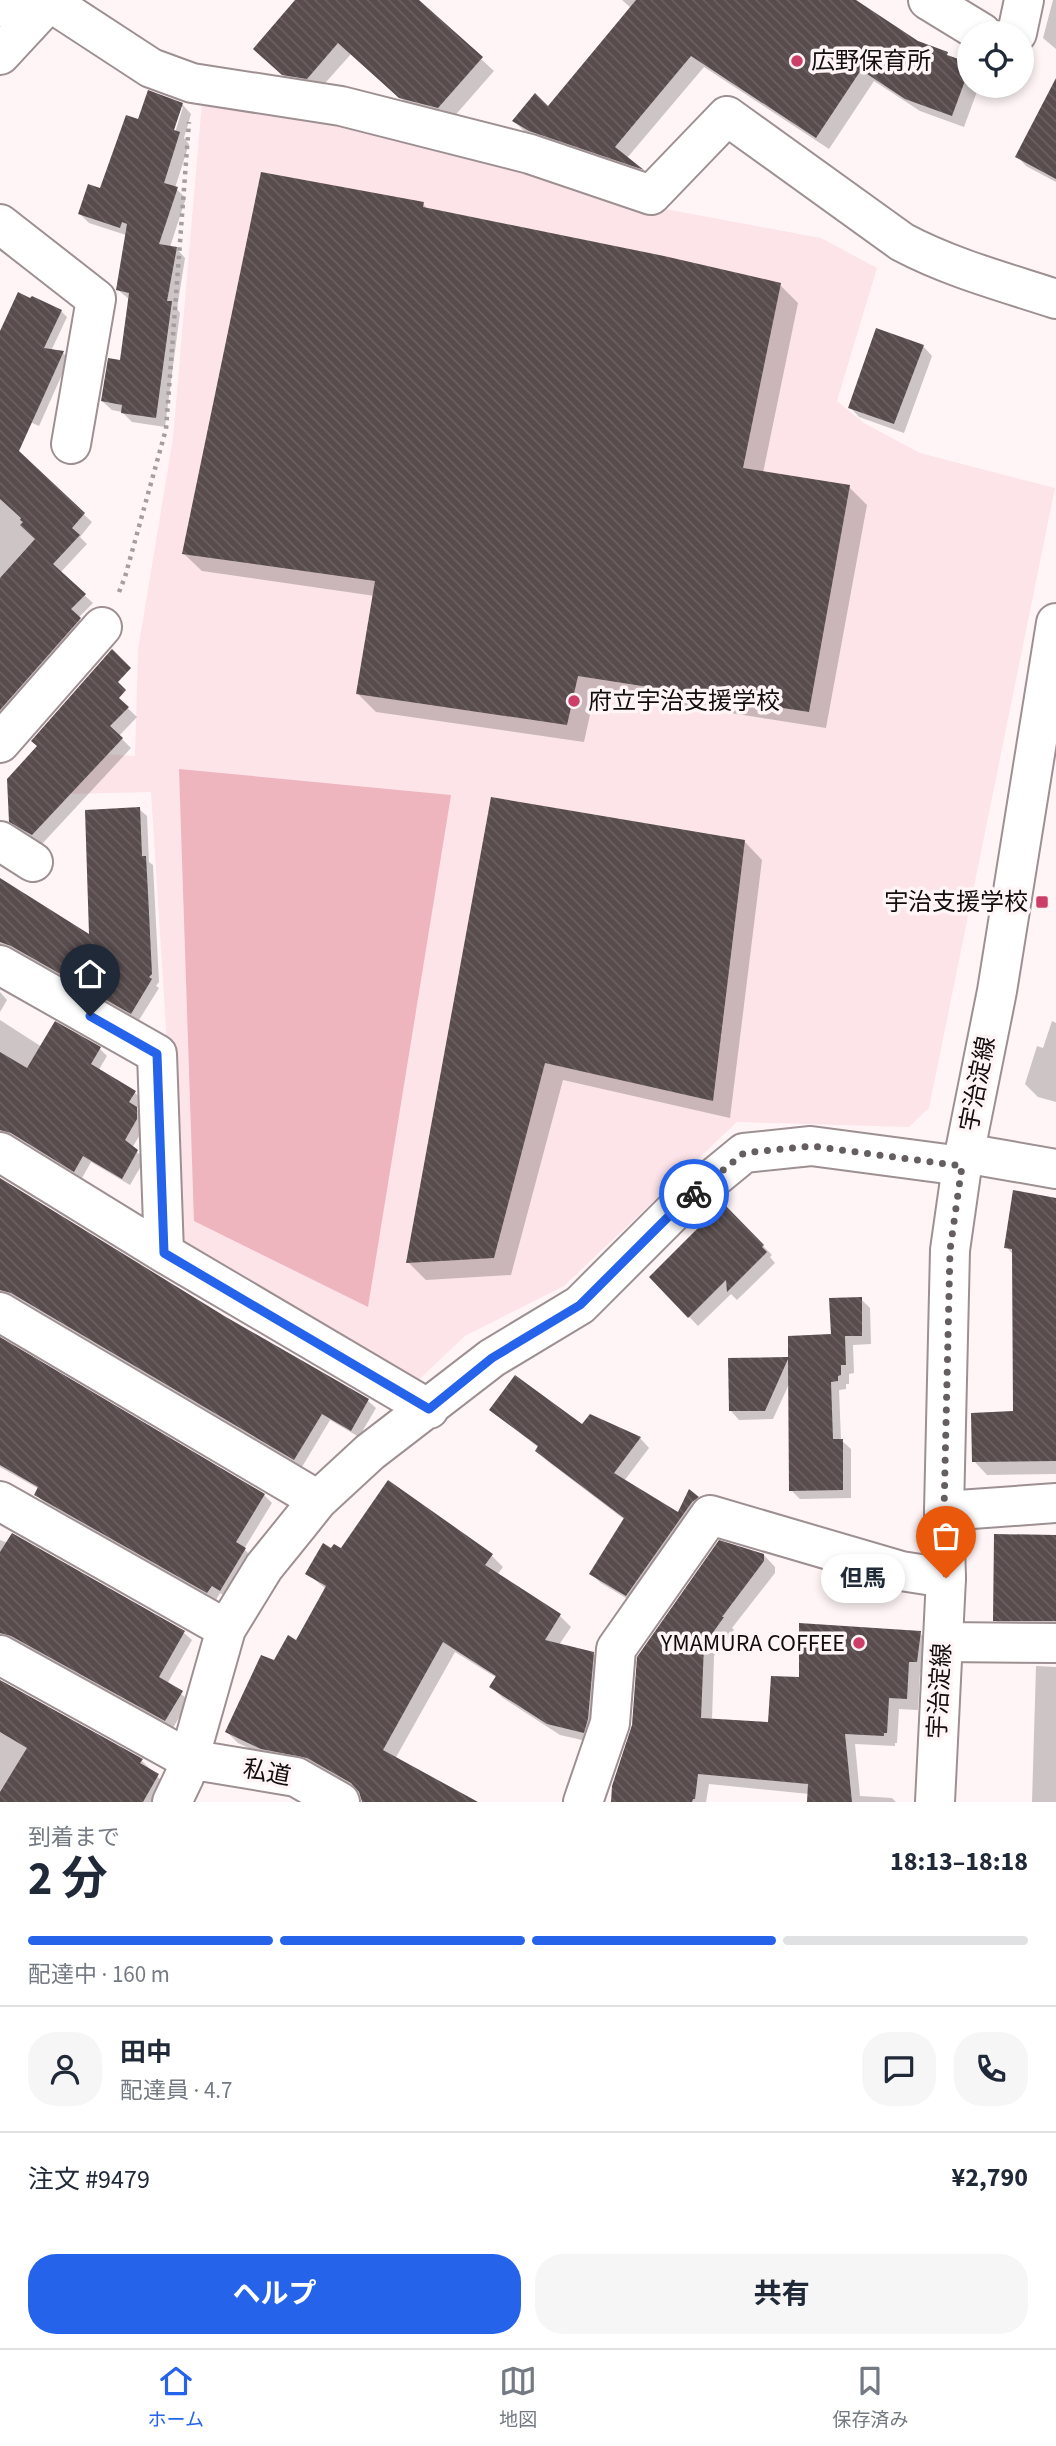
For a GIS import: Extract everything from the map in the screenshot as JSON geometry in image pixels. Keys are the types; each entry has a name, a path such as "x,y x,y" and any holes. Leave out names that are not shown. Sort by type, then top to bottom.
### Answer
{"street":[{"path":"928,0 962,21"},
{"path":"1020,21 1024,0"},
{"path":"0,55 32,7 151,68 192,83 341,106 530,154 651,195 727,116 902,242 927,256 1056,299"},
{"path":"0,224 96,299 71,444"},
{"name":"宇治淀線","path":"935,1802 946,1578 944,1511 950,1250 963,1160 997,992 1056,622"},
{"path":"2,738 102,627"},
{"path":"0,841 33,862"},
{"path":"0,965 157,1054 164,1253"},
{"path":"172,1802 184,1777 226,1629 264,1567 318,1500 370,1452 492,1358 580,1305 677,1208 744,1153 811,1146 1056,1169"},
{"path":"0,1152 164,1253 429,1409"},
{"path":"0,1312 318,1500"},
{"path":"0,1501 226,1629"},
{"path":"944,1511 1056,1503"},
{"path":"583,1802 610,1723 616,1649 710,1515 901,1571 946,1578"},
{"path":"943,1642 1056,1643"},
{"name":"私道","path":"0,1655 188,1759 296,1777 340,1802"}],"path":[{"path":"102,627 125,577 166,429 192,83"}],"shaded area":[{"name":"府立宇治支援学校","path":"202,102 395,136 660,208 821,238 877,268 837,401 864,423 920,453 1055,488 929,1108 909,1127 737,1122 564,1286 465,1336 411,1387 180,1249 151,792 67,794 89,753 135,756 138,650 173,438"},
{"path":"179,769 451,795 368,1307 194,1221"}],"building":[{"path":"295,0 419,0 483,57 438,108 399,98 338,43 307,79 282,75 253,49"},
{"path":"636,0 856,0 918,41 948,52 947,55 957,58 959,98 952,116 905,99 861,70 816,138 691,56 615,147 644,170 529,131 512,121 535,93 548,106"},
{"path":"1056,78 1056,179 1015,157"},
{"path":"148,90 183,103 174,130 180,132 164,183 178,187 159,244 177,247 167,301 172,301 156,418 121,413 122,405 101,401 108,358 120,360 129,293 116,290 127,224 122,222 120,228 78,214 88,184 100,188 126,115 138,119"},
{"path":"261,172 424,202 423,207 664,256 781,283 743,468 850,485 809,712 578,676 567,725 356,694 375,581 182,554"},
{"path":"18,292 62,310 44,348 64,351 19,451 85,513 72,528 80,535 53,564 86,594 71,609 81,618 0,710 0,578 35,539 20,525 23,522 21,518 0,499 0,331"},
{"path":"876,328 924,345 894,424 848,408"},
{"path":"112,649 131,668 118,682 126,690 119,698 129,707 110,726 123,738 32,835 9,822 7,779 37,746 31,741"},
{"path":"491,797 745,840 713,1101 545,1063 494,1258 406,1263"},
{"path":"140,807 142,856 146,856 148,893 152,974 149,977 152,979 131,1014 0,942 0,878 89,934 85,810"},
{"path":"55,1021 101,1047 91,1064 136,1091 129,1102 137,1107 137,1119 125,1140 138,1150 122,1179 83,1156 74,1172 11,1133 0,1130 0,1052 27,1068"},
{"path":"0,1178 226,1317 369,1399 351,1431 322,1414 294,1460 11,1293 0,1290"},
{"path":"1013,1190 1056,1198 1056,1461 972,1462 971,1413 1013,1411 1012,1249 1004,1248"},
{"path":"723,1203 764,1245 762,1247 767,1252 727,1292 726,1280 688,1318 649,1277"},
{"path":"862,1297 862,1336 845,1336 846,1365 841,1365 838,1381 831,1382 833,1439 843,1439 843,1490 789,1491 788,1359 765,1411 729,1411 728,1358 788,1357 788,1336 831,1334 829,1298"},
{"path":"0,1337 265,1494 236,1542 246,1548 220,1591 212,1586 207,1593 34,1495 38,1487 0,1465"},
{"path":"515,1375 582,1424 590,1414 641,1437 614,1473 678,1512 689,1489 699,1497 692,1502 626,1596 589,1574 624,1518 535,1451 538,1446 489,1410"},
{"path":"388,1480 493,1554 485,1565 561,1614 545,1640 594,1652 588,1719 584,1733 547,1724 489,1687 496,1676 443,1642 383,1750 478,1802 362,1802 359,1792 351,1783 307,1758 261,1749 225,1732 261,1655 274,1660 288,1635 296,1640 326,1586 305,1574 323,1543 331,1548 334,1544 341,1548"},
{"path":"12,1533 185,1631 159,1677 183,1691 165,1721 11,1636 0,1633 0,1552"},
{"path":"994,1534 1056,1535 1056,1621 993,1621"},
{"path":"719,1540 764,1554 764,1561 704,1645 701,1718 768,1722 771,1676 799,1677 799,1623 921,1631 917,1662 909,1662 907,1699 889,1698 887,1733 884,1733 884,1736 845,1734 852,1802 807,1802 808,1784 698,1774 695,1799 692,1802 611,1802 612,1786 632,1725 637,1657"},
{"path":"0,1680 143,1759 140,1763 159,1774 143,1802 0,1802 0,1792 27,1748 0,1732"}],"way so far":[{"path":"694,1194 744,1153 811,1146 962,1166 950,1250 944,1511 946,1578"}],"place":[{"name":"広野保育所","path":"797,61"},
{"name":"府立宇治支援学校","path":"574,701"},
{"name":"宇治支援学校","path":"1042,902"},
{"name":"但馬","path":"946,1578"},
{"name":"YMAMURA COFFEE","path":"859,1643"}],"route":[{"path":"90,1016 157,1054 164,1253 429,1409 492,1358 580,1305 694,1194"}]}
